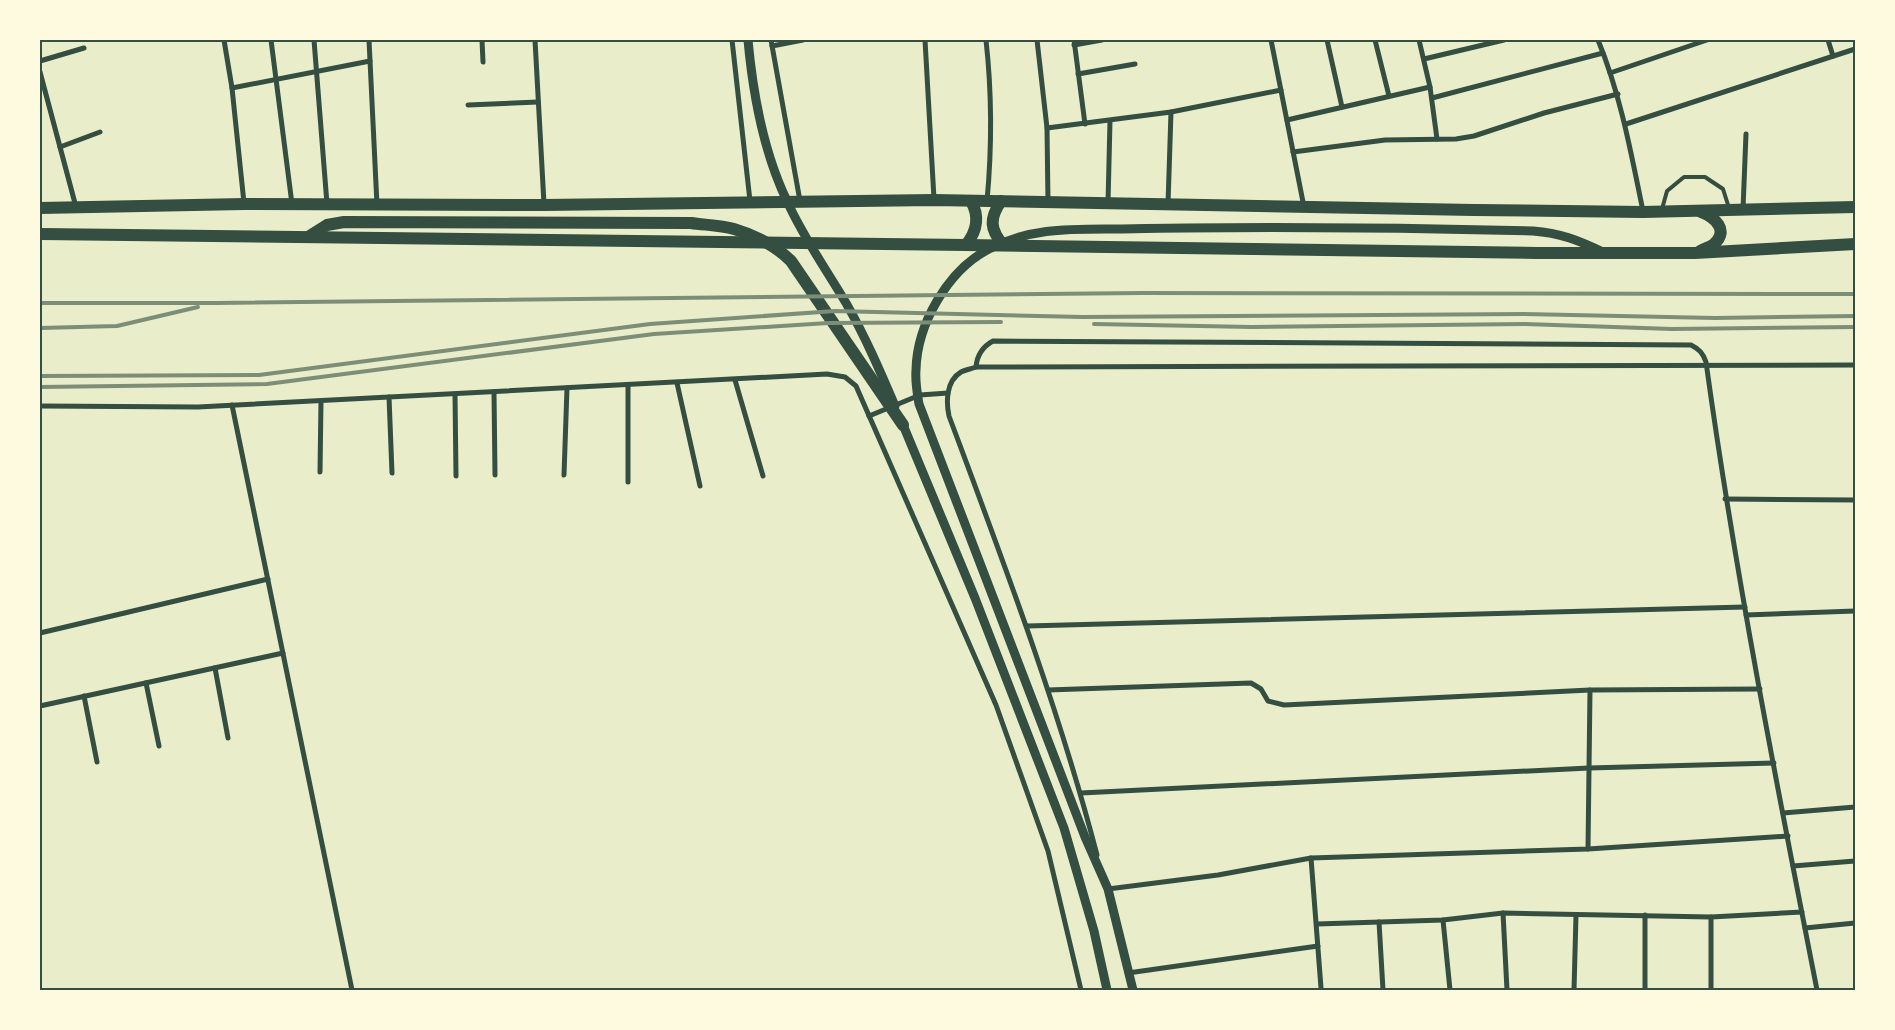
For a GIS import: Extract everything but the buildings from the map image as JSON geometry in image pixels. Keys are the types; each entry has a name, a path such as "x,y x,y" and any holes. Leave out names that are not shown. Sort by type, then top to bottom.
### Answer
{"highway":[{"path":"40,208 244,204 544,205 934,200 1643,212 1855,207"},
{"path":"966,244 972,237 977,218 975,208 970,201"},
{"path":"1001,201 994,211 992,224 995,236 1003,245"},
{"path":"1695,253 1714,243 1720,236 1720,228 1716,220 1697,211"},
{"path":"308,237 327,224 344,222 691,223 733,228 757,238 780,251 791,261 903,425"},
{"path":"40,234 638,242 966,244 1537,253 1695,253 1855,244"}],"street":[{"path":"224,40 232,88 244,204"},
{"path":"271,40 292,204"},
{"path":"314,40 327,205"},
{"path":"369,40 378,205"},
{"path":"482,40 483,62"},
{"path":"534,40 544,205"},
{"path":"732,40 750,202"},
{"path":"748,40 756,104 768,154 787,202 847,305 875,359 975,598 1064,828 1094,931 1108,990"},
{"path":"800,201 772,43 802,40"},
{"path":"924,40 934,200"},
{"path":"986,40 992,116 991,162 987,201"},
{"path":"1037,40 1047,128 1048,202"},
{"path":"1085,124 1074,42 1102,40"},
{"path":"1271,40 1304,207"},
{"path":"1327,40 1342,107"},
{"path":"1375,40 1389,96"},
{"path":"1419,40 1430,86 1438,139"},
{"path":"1424,59 1504,40"},
{"path":"1598,40 1618,94 1626,124 1643,212"},
{"path":"1610,73 1707,40"},
{"path":"1828,40 1832,56"},
{"path":"40,61 84,48"},
{"path":"1626,124 1855,49"},
{"path":"1432,98 1603,53"},
{"path":"232,88 370,61"},
{"path":"1078,74 1135,64"},
{"path":"40,72 76,208"},
{"path":"1287,120 1430,86"},
{"path":"1047,128 1171,112 1281,90"},
{"path":"1293,152 1358,143 1474,136 1544,113 1618,94"},
{"path":"468,105 538,102"},
{"path":"1168,204 1171,112"},
{"path":"1108,203 1110,121"},
{"path":"60,147 100,132"},
{"path":"1743,209 1746,134"},
{"path":"1133,990 1108,889 1085,837 919,404 916,368 920,341 934,304 954,278 969,263 988,250 1020,237 1055,230 1261,227 1449,229 1555,233 1574,238 1603,252"},
{"path":"976,367 980,351 986,345 993,342 1691,346 1701,351 1707,366 1725,499 1744,607 1817,990"},
{"path":"1101,872 1081,793 1027,626 949,416 947,405 948,393 952,382 960,372 976,367 1855,365"},
{"path":"40,406 198,407 827,374 845,377 856,386 870,416 996,705 1048,851 1082,990"},
{"path":"735,380 764,476"},
{"path":"677,383 700,486"},
{"path":"628,385 628,482"},
{"path":"564,475 567,388"},
{"path":"494,392 495,475"},
{"path":"870,416 920,395 948,393"},
{"path":"455,394 456,476"},
{"path":"389,397 392,473"},
{"path":"320,472 321,400"},
{"path":"232,405 352,990"},
{"path":"1725,499 1855,500"},
{"path":"40,634 268,579"},
{"path":"1027,626 1744,607"},
{"path":"1746,615 1855,610"},
{"path":"40,706 283,653"},
{"path":"215,668 228,738"},
{"path":"146,683 159,746"},
{"path":"1048,690 1251,683 1261,689 1268,700 1284,705 1590,690 1760,689"},
{"path":"1588,849 1590,690"},
{"path":"84,696 97,762"},
{"path":"1081,793 1589,768 1774,763"},
{"path":"1783,813 1855,807"},
{"path":"1108,889 1218,875 1311,858 1588,849 1788,836"},
{"path":"1311,858 1321,988"},
{"path":"1793,866 1855,861"},
{"path":"1317,924 1443,920 1503,913 1711,917 1802,912"},
{"path":"1503,913 1506,990"},
{"path":"1574,990 1576,915"},
{"path":"1645,915 1645,990"},
{"path":"1711,917 1711,990"},
{"path":"1443,920 1450,990"},
{"path":"1379,922 1383,990"},
{"path":"1805,928 1855,923"},
{"path":"1128,974 1318,946"}],"lane":[{"path":"1661,211 1667,191 1684,177 1705,177 1723,189 1729,210"}],"railway":[{"path":"40,303 217,303 1142,293 1855,294"},
{"path":"40,328 117,326 198,307"},
{"path":"40,376 259,375 650,324 835,311 1082,317 1524,314 1715,318 1855,316"},
{"path":"40,387 267,384 654,334 828,323 1001,322"},
{"path":"1094,324 1252,327 1525,324 1672,329 1855,327"}]}
